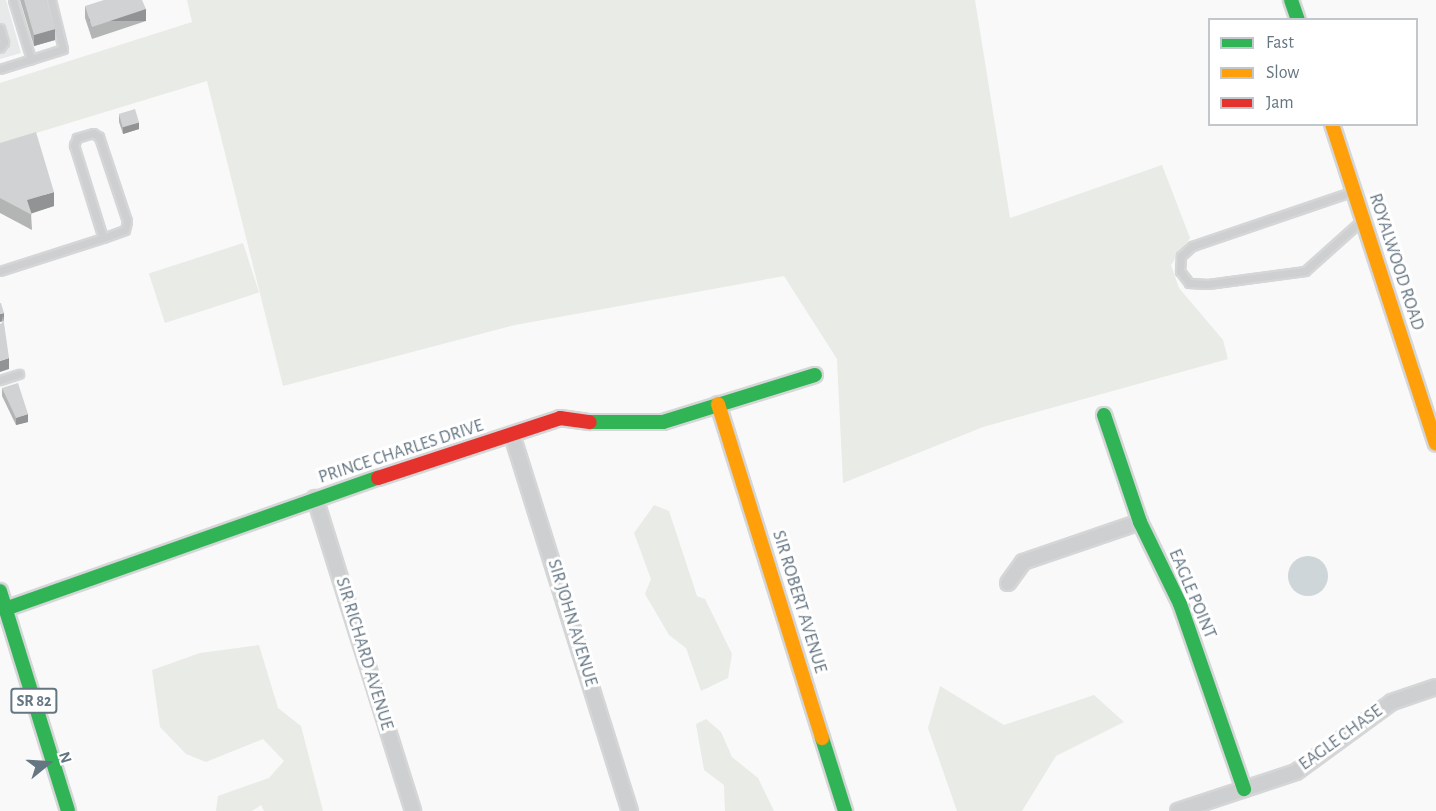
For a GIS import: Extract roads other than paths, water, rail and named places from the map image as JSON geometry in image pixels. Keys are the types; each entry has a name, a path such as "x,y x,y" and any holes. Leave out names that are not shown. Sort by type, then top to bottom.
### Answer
{"street":[{"path":"1292,0 1297,18"},
{"name":"ROYALWOOD ROAD","path":"1333,126 1436,444"},
{"name":"PRINCE CHARLES DRIVE","path":"5,609 315,498 560,418 663,422 816,375"},
{"name":"SIR ROBERT AVENUE","path":"718,404 845,811"},
{"name":"EAGLE POINT","path":"1104,415 1140,522 1180,604 1244,789"},
{"name":"SIR JOHN AVENUE","path":"512,435 630,811"},
{"name":"SIR RICHARD AVENUE","path":"315,498 413,811"},
{"path":"1008,583 1023,562 1140,522"},
{"name":"SR 82","path":"0,591 68,811"},
{"name":"EAGLE CHASE","path":"1178,811 1296,772 1392,702 1436,687"}],"lane":[{"path":"13,0 31,59"},
{"path":"0,69 63,49 51,0"},
{"path":"0,28 4,42 0,48"},
{"path":"0,271 104,238 125,230 127,220 99,137 93,133 77,138 74,145 104,238"},
{"path":"1354,191 1192,246 1181,256 1180,271 1189,283 1208,284 1305,271 1363,220"},
{"path":"0,380 19,374"}]}
